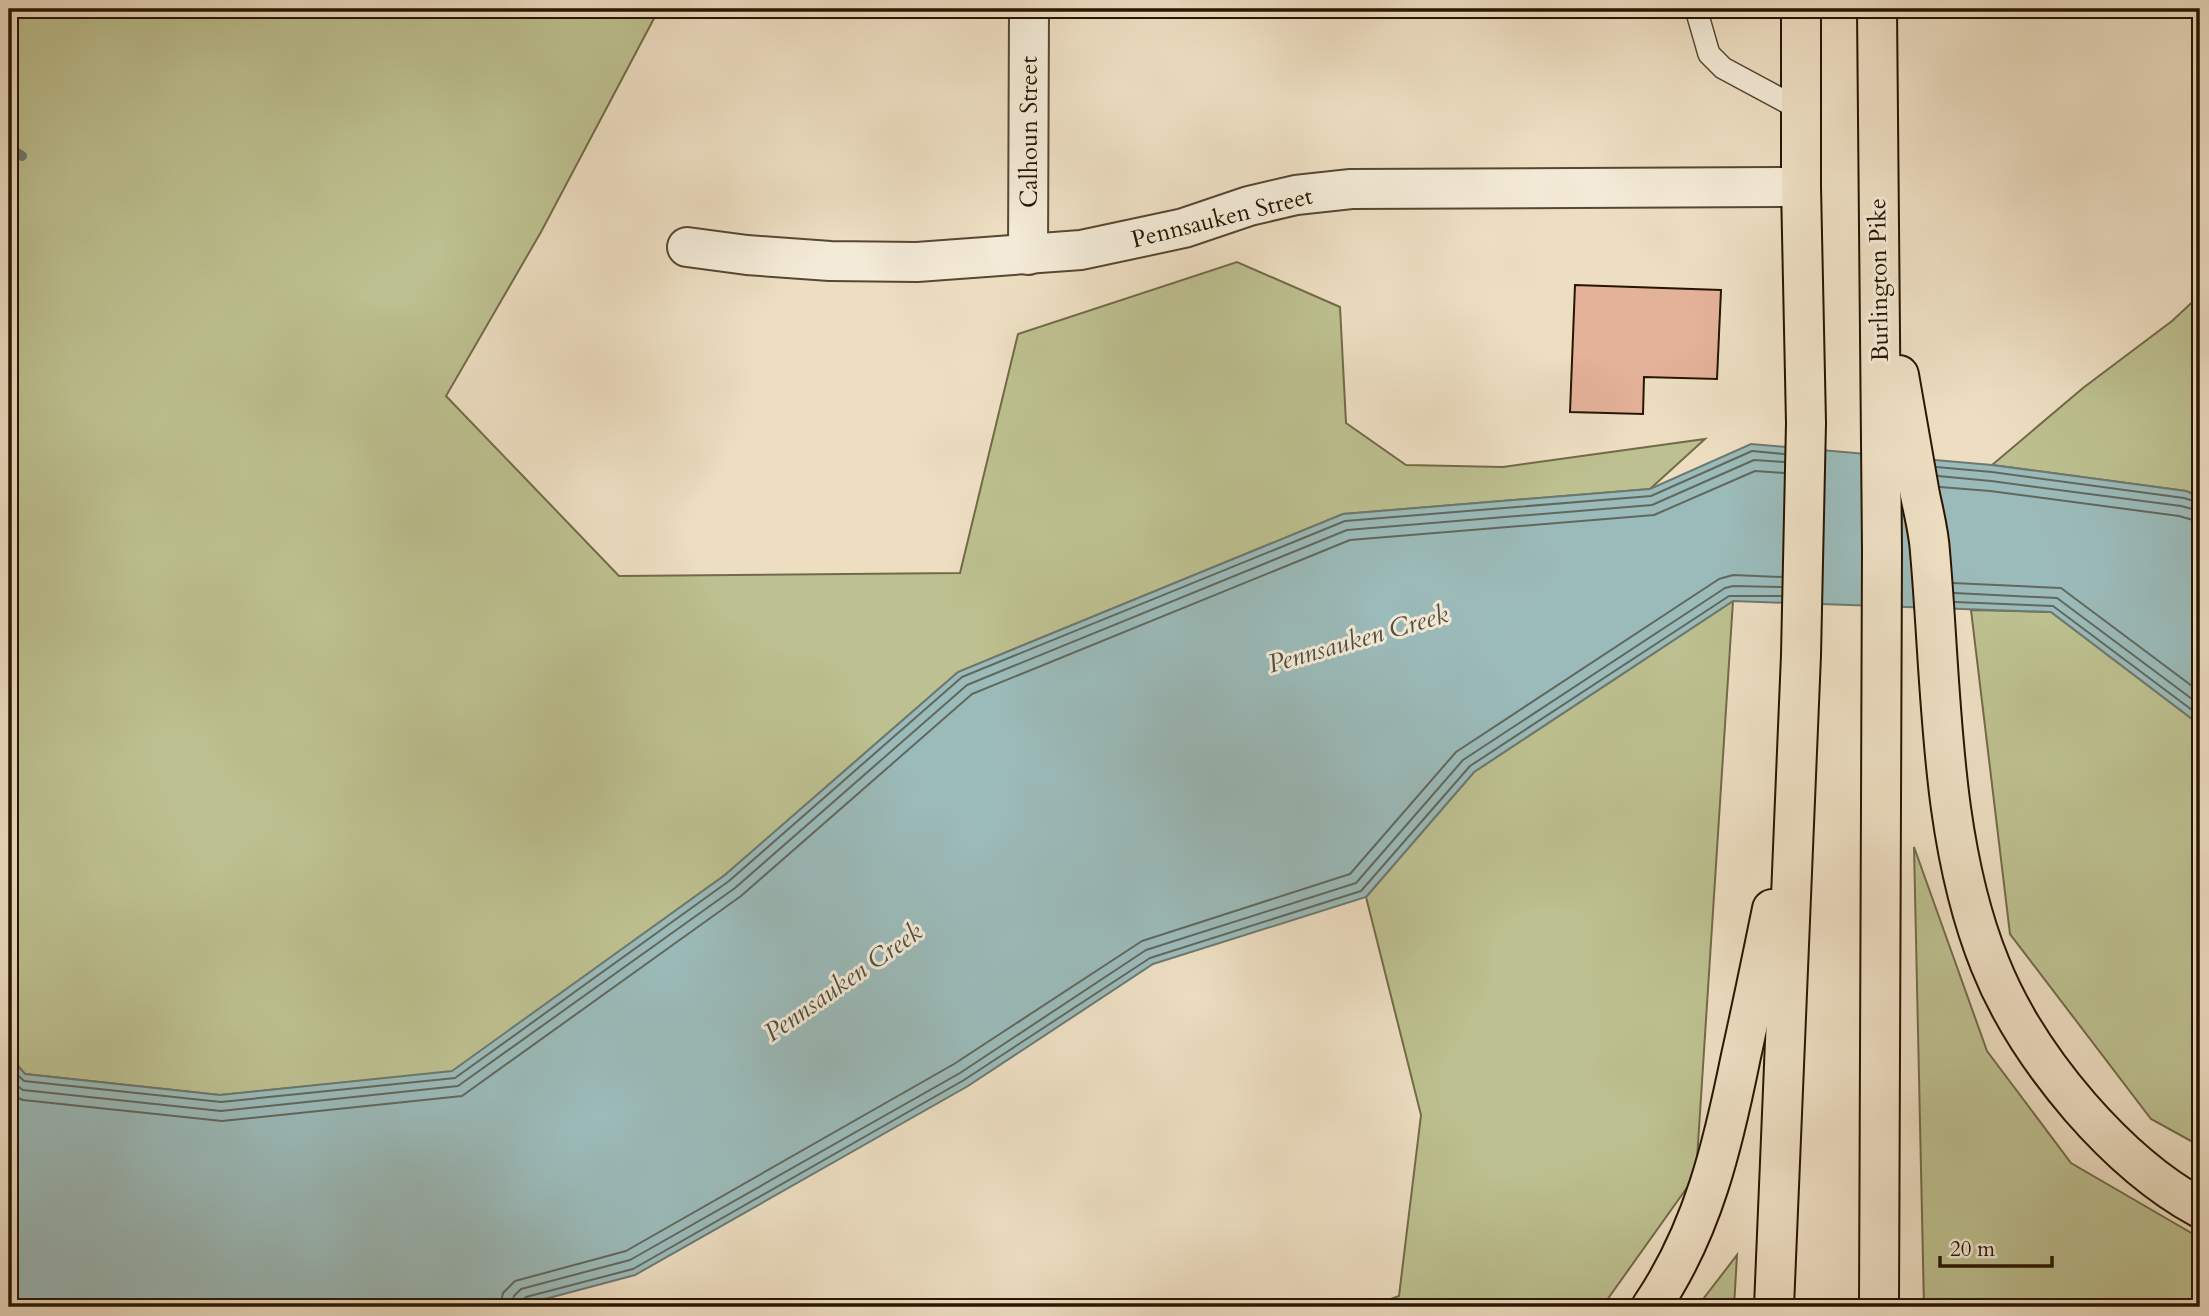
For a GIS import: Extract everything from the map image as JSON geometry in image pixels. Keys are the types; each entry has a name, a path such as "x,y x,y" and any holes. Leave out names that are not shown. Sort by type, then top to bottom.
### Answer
{"highway":[{"path":"1774,1307 1801,655 1806,424 1801,187 1801,9"},
{"name":"Burlington Pike","path":"1877,9 1880,274 1894,423 1882,551 1879,1307"},
{"path":"1894,423 1930,550 1938,669 1953,815 1973,916 1990,964 2012,1012 2056,1080 2107,1137 2138,1165 2200,1208"},
{"path":"1651,1307 1688,1245 1705,1203 1730,1110 1795,797"}],"street":[{"name":"Calhoun Street","path":"1028,255 1029,9"},
{"name":"Pennsauken Street","path":"687,247 747,256 916,262 1028,255 1124,243 1296,195 1351,189 1801,187"}],"lane":[{"path":"1696,9 1709,54 1723,68 1801,110"}],"green space":[{"path":"9,9 659,9 541,232 446,396 619,576 960,573 1018,334 1237,262 1340,307 1346,423 1406,465 1503,467 1705,439 1650,489 1343,514 958,672 725,875 452,1072 220,1095 25,1074 9,1056"},
{"path":"2200,295 2200,497 2186,491 1992,465 2083,388 2172,321"},
{"path":"1733,601 1696,1175 1602,1307 1369,1307 1399,1296 1421,1115 1366,897 1474,772"},
{"path":"1971,610 2051,612 2200,725 2200,1146 2151,1119 2010,934"},
{"path":"1914,847 1987,1051 2071,1163 2200,1238 2200,1307 1924,1307"},
{"path":"1737,1255 1734,1307 1697,1307"}],"water":[{"name":"Pennsauken Creek","path":"1751,444 1992,465 2186,491 2200,497 2200,725 2051,612 1733,601 1474,772 1366,897 1153,964 968,1086 635,1275 515,1307 9,1307 9,1056 25,1074 220,1095 452,1071 725,875 958,672 1343,514 1650,489"}],"building":[{"path":"1575,285 1721,290 1717,379 1644,377 1643,414 1570,412"}],"waterway":[{"path":"9,148 22,156"}]}
